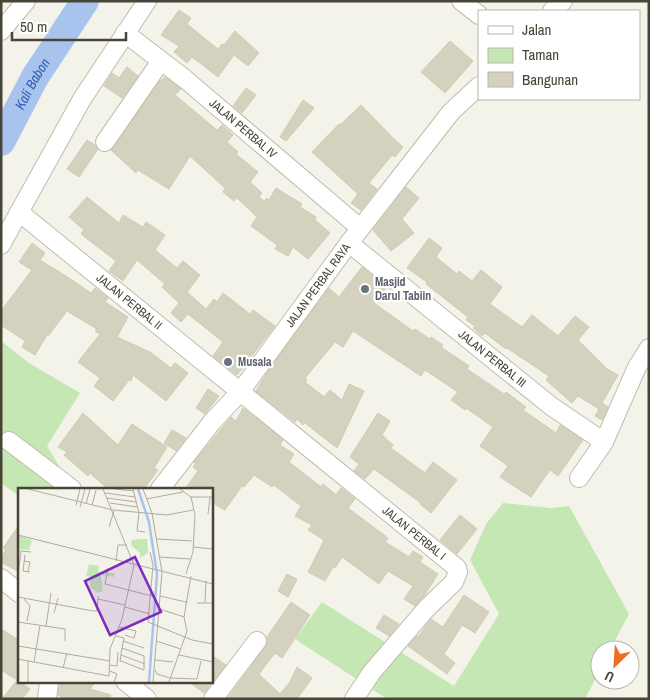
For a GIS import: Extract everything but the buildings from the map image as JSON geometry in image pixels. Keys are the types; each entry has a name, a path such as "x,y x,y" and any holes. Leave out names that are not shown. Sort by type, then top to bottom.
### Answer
{"street":[{"path":"1,31 26,1"},
{"path":"1,245 82,99 147,1"},
{"path":"462,1 478,14"},
{"path":"553,10 563,1"},
{"name":"JALAN PERBAL IV","path":"125,33 185,79 360,228"},
{"path":"105,142 161,61"},
{"name":"JALAN PERBAL RAYA","path":"161,488 212,422 240,392 360,228 451,112 478,87"},
{"name":"JALAN PERBAL II","path":"19,212 240,392"},
{"name":"JALAN PERBAL III","path":"349,244 551,406 604,442"},
{"path":"579,478 604,442 637,368 649,348"},
{"name":"JALAN PERBAL I","path":"240,392 457,568 458,572 454,582 427,608 372,672 354,699"},
{"path":"9,441 71,488"},
{"path":"1,578 18,592"},
{"path":"213,699 257,641"},
{"path":"47,699 49,682"},
{"path":"126,682 146,699"}],"green space":[{"path":"1,341 29,363 80,393 47,446 64,474 52,488 18,488 18,495 1,483"},
{"path":"503,503 551,508 569,506 629,614 615,640 590,640 590,689 585,699 387,699 295,639 322,602 454,686 499,614 470,560 486,524"}],"waterway":[{"name":"Kali Babon","path":"1,142 35,77 85,1"}],"place":[{"name":"Masjid Darul Tabiin","path":"365,289"},
{"name":"Musala","path":"228,362"}]}
